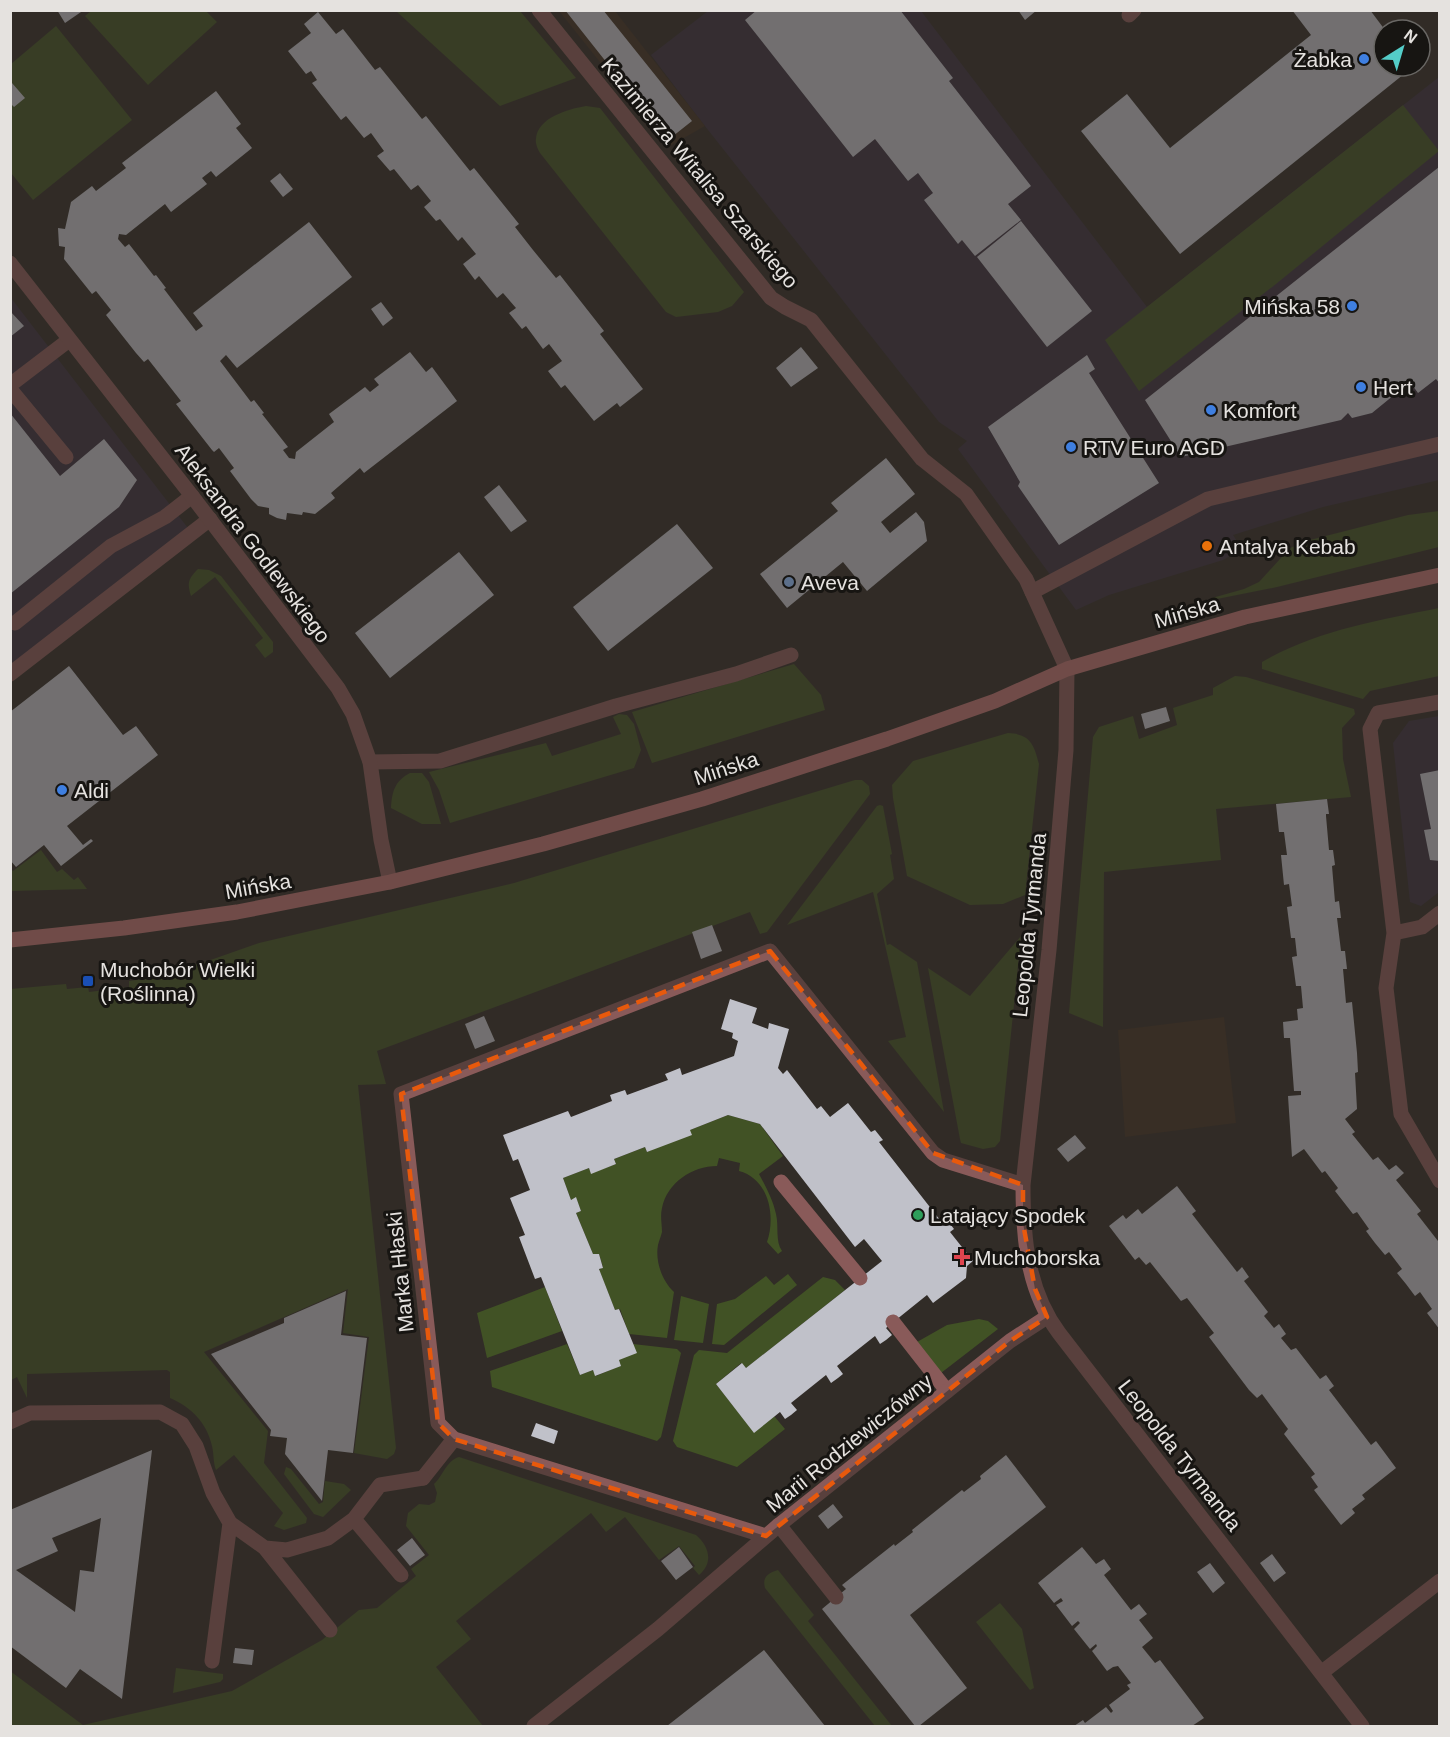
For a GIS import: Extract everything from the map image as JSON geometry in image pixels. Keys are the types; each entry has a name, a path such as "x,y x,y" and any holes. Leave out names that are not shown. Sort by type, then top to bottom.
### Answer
{"street":[{"name":"Kazimierza Witalisa Szarskiego","path":"539,10 771,298 811,320 922,459 966,494 1026,579 1067,669"},
{"name":"Aleksandra Godlewskiego","path":"10,263 210,519 338,688 353,714 370,762 381,840 390,882"},
{"path":"66,457 10,387 69,340"},
{"path":"1032,592 1208,499 1440,444"},
{"path":"15,623 111,546 165,517 192,496"},
{"path":"10,674 210,519"},
{"name":"Mińska","path":"10,940 124,928 237,912 390,882 543,844 702,798 876,742 995,701 1067,669 1245,617 1440,575"},
{"path":"370,762 441,761 616,706 736,674 791,655"},
{"name":"Leopolda Tyrmanda","path":"1067,669 1066,750 1049,950 1023,1185 1023,1223 1035,1289 1047,1317 1362,1726"},
{"path":"1440,702 1378,713 1370,729 1394,933 1386,988 1401,1114 1440,1181"},
{"path":"1394,933 1422,927 1440,913"},
{"name":"Marka Hłaski","path":"454,1439 438,1423 401,1094 770,951 933,1153 943,1160 1023,1185"},
{"path":"781,1182 860,1278"},
{"name":"Marii Rodziewiczówny","path":"454,1439 766,1536 1010,1341 1047,1317"},
{"path":"893,1322 946,1391"},
{"path":"10,1422 30,1413 160,1412 182,1424 196,1446 213,1493 230,1523 265,1548 330,1630"},
{"path":"265,1548 287,1550 328,1538 354,1519 380,1485 423,1478 454,1439"},
{"path":"354,1519 401,1575"},
{"path":"212,1661 230,1523"},
{"path":"779,1525 836,1597"},
{"path":"534,1726 658,1629 766,1536"},
{"path":"1321,1672 1440,1581"}],"highlighted area":[{"path":"770,951 933,1153 1023,1185 1023,1223 1035,1289 1047,1317 1010,1341 766,1536 454,1439 438,1423 401,1094"}],"shaded area":[{"path":"559,11 615,11 705,126 668,147"},
{"path":"708,11 921,11 1147,307 1439,77 1439,480 1323,507 1233,535 1242,549 1223,560 1109,595 1076,610 958,449 967,441 939,422 651,55"},
{"path":"11,298 191,532 11,673"},
{"path":"1439,716 1439,892 1421,906 1410,902 1393,743 1409,721"},
{"path":"1224,1017 1236,1123 1125,1137 1118,1030"}],"green space":[{"path":"91,11 206,11 217,22 148,85 85,16"},
{"path":"396,11 520,11 576,78 500,106"},
{"path":"56,26 132,120 33,200 11,173 11,64"},
{"path":"1403,105 1439,151 1276,284 1139,391 1105,340"},
{"path":"586,106 600,108 744,292 732,306 718,312 676,317 666,312 540,153 536,141 542,125 563,112"},
{"path":"1439,511 1439,547 1277,587 1212,600 1212,598 1259,582 1290,548 1306,541 1408,515"},
{"path":"198,569 209,570 221,576 273,642 273,652 265,658 255,645 263,638 215,577 191,596 189,581"},
{"path":"1439,608 1439,676 1370,691 1363,699 1262,669 1262,662 1282,651 1325,634"},
{"path":"794,664 821,695 825,710 652,763 632,712"},
{"path":"1235,676 1246,677 1354,709 1355,714 1342,728 1343,759 1351,797 1216,809 1221,860 1104,872 1103,1027 1069,1013 1093,737 1099,727 1133,716 1139,739 1177,725 1173,708 1213,695 1213,688"},
{"path":"619,714 627,715 634,724 641,750 634,768 450,823 439,790 429,772 546,743 552,756 621,734 613,717"},
{"path":"1008,733 1021,735 1030,741 1039,764 1025,895 1003,904 970,905 907,876 892,785 913,761"},
{"path":"410,773 422,773 429,782 441,824 422,824 391,808 395,787"},
{"path":"855,780 862,780 869,786 870,794 767,932 760,934 750,912 377,1051 386,1084 358,1085 396,1448 394,1454 387,1459 354,1453 369,1337 343,1333 348,1289 204,1352 268,1431 264,1463 307,1518 306,1523 284,1530 274,1526 283,1513 234,1455 216,1470 210,1438 202,1423 185,1406 170,1398 170,1372 167,1370 27,1374 27,1398 17,1377 11,1380 11,989 66,984 67,989 88,987 89,992 129,987 129,981 156,977 156,972 202,963 259,943 514,883"},
{"path":"880,805 883,806 894,879 877,894 887,945 890,944 917,962 944,1112 888,1041 906,1037 873,892 787,925"},
{"path":"41,850 57,872 62,869 74,880 78,877 87,889 11,891 11,869 13,871"},
{"path":"1021,936 1000,1141 995,1147 983,1149 961,1143 928,968 970,996"},
{"path":"728,1115 760,1124 783,1156 759,1174 775,1209 782,1251 778,1254 767,1242 771,1221 768,1200 757,1182 749,1175 739,1171 740,1163 719,1158 717,1166 690,1173 669,1191 661,1211 662,1232 658,1245 658,1258 663,1277 674,1292 667,1338 629,1334 620,1309 615,1310 599,1270 603,1267 599,1254 593,1254 576,1213 581,1211 576,1198 571,1200 563,1178 589,1168 591,1173 616,1164 614,1159 645,1147 647,1152 690,1130"},
{"path":"788,1274 797,1285 724,1345 712,1344 717,1304 735,1299 766,1276 774,1285"},
{"path":"823,1277 835,1280 845,1290 746,1368 741,1363 716,1384 754,1432 774,1416 785,1429 737,1467 677,1447 673,1441 694,1355 699,1350 727,1353"},
{"path":"545,1287 562,1331 487,1358 477,1313"},
{"path":"681,1296 709,1304 703,1343 674,1340"},
{"path":"979,1319 988,1321 998,1329 941,1373 917,1342 947,1325"},
{"path":"567,1344 580,1375 593,1370 596,1376 620,1366 619,1360 633,1344 677,1349 681,1353 661,1437 657,1441 492,1387 490,1371"},
{"path":"459,1457 696,1535 707,1549 707,1565 699,1575 693,1568 695,1566 679,1546 659,1560 625,1517 606,1532 591,1513 456,1621 471,1639 436,1667 483,1726 11,1726 10,1671 83,1725 232,1691 322,1640 359,1610 377,1608 416,1576 411,1569 429,1555 406,1526 408,1513 419,1504 429,1505 435,1502 437,1493 434,1484 448,1465"},
{"path":"286,1467 291,1469 319,1504 323,1502 325,1481 344,1484 351,1490 323,1517 314,1514 284,1474"},
{"path":"778,1570 814,1615 808,1621 892,1726 875,1726 765,1588 764,1581 767,1576"},
{"path":"1000,1603 1022,1629 1034,1688 1030,1690 976,1622"},
{"path":"176,1668 223,1674 223,1679 220,1682 173,1693"}],"building":[{"path":"57,10 80,10 81,12 65,23"},
{"path":"565,10 603,10 692,121 668,140"},
{"path":"757,10 900,10 953,78 949,81 1031,186 1008,204 1021,220 975,256 962,240 958,244 924,200 933,193 918,173 908,181 875,139 853,157 745,20"},
{"path":"1018,10 1037,10 1025,20"},
{"path":"1292,10 1370,10 1376,18 1372,18 1372,78 1399,78 1180,254 1081,131 1127,94 1170,148 1311,35"},
{"path":"318,12 336,34 343,29 375,70 380,67 422,119 426,116 470,171 474,168 519,224 515,227 533,250 556,278 560,275 604,331 600,334 643,389 620,407 617,403 594,421 565,385 561,388 548,371 562,361 549,344 543,349 526,326 522,329 509,313 516,308 503,293 497,298 479,276 475,280 463,264 476,254 462,237 458,241 440,219 436,221 424,207 431,201 418,185 411,190 394,169 390,171 377,156 384,151 371,133 364,138 346,116 341,120 312,83 317,80 311,71 306,74 288,51 311,33 304,24"},
{"path":"12,83 25,98 14,107 10,103"},
{"path":"216,91 241,124 236,128 252,148 216,177 211,171 202,178 207,184 171,212 165,204 126,235 119,234 118,239 125,247 129,244 154,276 156,275 196,331 203,326 193,313 309,222 352,277 237,368 226,355 220,361 251,402 254,400 264,413 262,414 288,447 283,450 289,458 295,459 296,452 334,422 329,414 365,387 370,392 379,385 374,379 410,352 426,372 432,367 457,401 364,473 360,468 331,493 335,498 315,514 287,513 286,520 269,514 269,508 258,506 251,499 230,471 234,468 219,448 214,452 212,450 176,404 181,401 148,359 144,362 106,315 111,310 96,291 92,294 64,259 65,247 59,246 58,228 65,229 71,202 92,186 96,191 126,168 122,163"},
{"name":"Mińska 58","path":"1439,167 1440,384 1436,379 1418,393 1410,382 1372,413 1352,418 1348,413 1341,420 1181,457 1145,400"},
{"path":"280,173 293,189 283,197 270,181"},
{"path":"1021,221 1092,311 1047,347 977,257"},
{"path":"381,302 393,318 383,326 371,309"},
{"path":"10,311 24,326 10,337"},
{"path":"801,347 818,368 791,387 776,368"},
{"path":"1087,355 1095,369 1089,373 1159,483 1059,545 1018,486 1020,482 988,427"},
{"path":"10,413 60,476 104,439 137,480 119,507 10,594"},
{"path":"886,458 915,494 881,522 890,533 916,512 924,522 927,541 867,591 843,562 787,608 760,574 838,511 831,503"},
{"path":"499,485 527,521 511,532 484,497"},
{"path":"677,524 713,568 608,651 573,607"},
{"path":"459,552 494,595 390,678 355,633"},
{"name":"Aldi","path":"69,666 123,735 136,726 158,755 67,826 83,845 91,839 93,841 61,866 44,845 16,867 10,860 10,712"},
{"path":"1166,707 1170,721 1145,729 1141,714"},
{"path":"1440,770 1440,861 1430,860 1424,830 1431,829 1420,774"},
{"path":"1327,799 1329,850 1333,850 1335,865 1332,866 1335,902 1339,901 1341,918 1337,918 1341,951 1345,951 1347,969 1343,969 1346,1003 1352,1002 1357,1053 1358,1072 1355,1073 1357,1109 1345,1119 1355,1132 1352,1134 1373,1160 1378,1157 1389,1170 1396,1165 1404,1173 1396,1180 1421,1211 1417,1214 1438,1241 1440,1240 1440,1330 1427,1313 1432,1309 1420,1292 1415,1296 1397,1273 1402,1269 1389,1252 1385,1255 1375,1243 1366,1231 1369,1229 1357,1212 1353,1214 1335,1191 1338,1188 1325,1171 1322,1173 1304,1149 1292,1157 1288,1096 1301,1095 1301,1091 1294,1091 1290,1038 1284,1038 1283,1022 1298,1020 1297,1009 1303,1008 1301,986 1296,986 1292,957 1297,956 1295,938 1291,938 1287,907 1292,906 1289,884 1284,885 1281,855 1287,855 1284,832 1279,832 1276,804"},
{"path":"712,925 722,951 701,959 692,932"},
{"path":"730,999 757,1008 752,1023 768,1029 769,1023 789,1029 778,1068 783,1074 787,1070 817,1109 821,1106 830,1117 848,1103 871,1132 875,1130 883,1140 879,1142 940,1220 945,1217 954,1229 950,1232 973,1261 967,1266 966,1278 933,1303 927,1295 886,1328 892,1335 886,1340 880,1344 875,1336 837,1366 843,1374 831,1383 826,1375 791,1403 797,1410 791,1415 785,1419 780,1412 754,1433 716,1384 742,1363 746,1368 882,1261 864,1239 855,1247 760,1124 728,1115 690,1130 692,1135 647,1152 645,1147 614,1159 616,1164 591,1174 589,1168 563,1178 571,1200 576,1197 581,1211 576,1213 593,1254 599,1254 603,1268 599,1269 615,1310 619,1309 637,1353 619,1360 621,1366 595,1376 593,1370 580,1375 541,1277 535,1279 519,1237 525,1235 510,1198 530,1190 518,1159 513,1161 503,1135 568,1111 571,1117 612,1101 610,1095 625,1090 627,1095 668,1080 665,1074 680,1068 682,1075 734,1056 738,1041 732,1038 733,1033 721,1029"},
{"path":"484,1016 495,1041 475,1049 465,1024"},
{"path":"1075,1135 1086,1148 1068,1162 1057,1149"},
{"path":"1177,1186 1196,1211 1192,1214 1237,1272 1242,1267 1249,1277 1244,1281 1268,1312 1264,1316 1274,1328 1279,1324 1286,1334 1281,1338 1291,1350 1296,1348 1320,1379 1326,1375 1334,1386 1329,1390 1371,1445 1376,1441 1396,1468 1362,1495 1365,1499 1352,1509 1355,1513 1341,1525 1314,1490 1318,1487 1311,1477 1315,1474 1284,1434 1288,1429 1262,1394 1257,1398 1249,1390 1209,1337 1214,1333 1187,1298 1181,1301 1150,1262 1146,1265 1139,1257 1135,1260 1109,1226 1123,1215 1126,1219 1138,1209 1142,1214"},
{"path":"346,1291 341,1335 367,1338 353,1453 328,1450 322,1501 285,1454 287,1438 270,1436 271,1430 211,1354 284,1323 284,1318"},
{"path":"536,1423 558,1431 554,1444 531,1436"},
{"path":"152,1450 122,1699 80,1669 66,1688 10,1646 10,1510","holes":["101,1518 94,1572 80,1570 75,1612 16,1570 58,1551 52,1538"]},
{"path":"1006,1455 1046,1507 910,1615 967,1688 919,1726 915,1726 822,1609 846,1589 842,1585 913,1532 912,1530 962,1490 964,1492 981,1479 980,1476"},
{"path":"833,1504 843,1517 828,1529 818,1516"},
{"path":"412,1538 425,1555 410,1566 397,1550"},
{"path":"679,1547 693,1567 676,1580 661,1561"},
{"path":"1082,1547 1096,1564 1104,1559 1111,1569 1104,1575 1131,1610 1139,1604 1147,1614 1139,1620 1153,1638 1142,1647 1155,1663 1160,1660 1204,1718 1192,1726 1074,1726 1083,1720 1085,1723 1106,1707 1111,1713 1113,1711 1109,1705 1130,1689 1127,1685 1131,1683 1118,1666 1107,1671 1092,1651 1097,1646 1096,1644 1090,1649 1074,1629 1080,1623 1078,1621 1072,1626 1056,1605 1063,1601 1061,1598 1054,1603 1038,1583"},
{"path":"1272,1554 1286,1573 1274,1582 1260,1563"},
{"path":"1210,1563 1225,1583 1213,1593 1197,1572"},
{"path":"235,1648 254,1650 252,1665 233,1663"},
{"path":"764,1650 825,1726 667,1726"}],"place":[{"name":"Żabka","path":"1364,59"},
{"name":"Mińska 58","path":"1352,306"},
{"name":"Hert","path":"1361,387"},
{"name":"Komfort","path":"1211,410"},
{"name":"RTV Euro AGD","path":"1071,447"},
{"name":"Antalya Kebab","path":"1207,546"},
{"name":"Aveva","path":"789,582"},
{"name":"Aldi","path":"62,790"},
{"name":"Muchobór Wielki (Roślinna)","path":"88,981"},
{"name":"Latający Spodek","path":"918,1215"},
{"name":"Muchoborska","path":"962,1257"}]}
